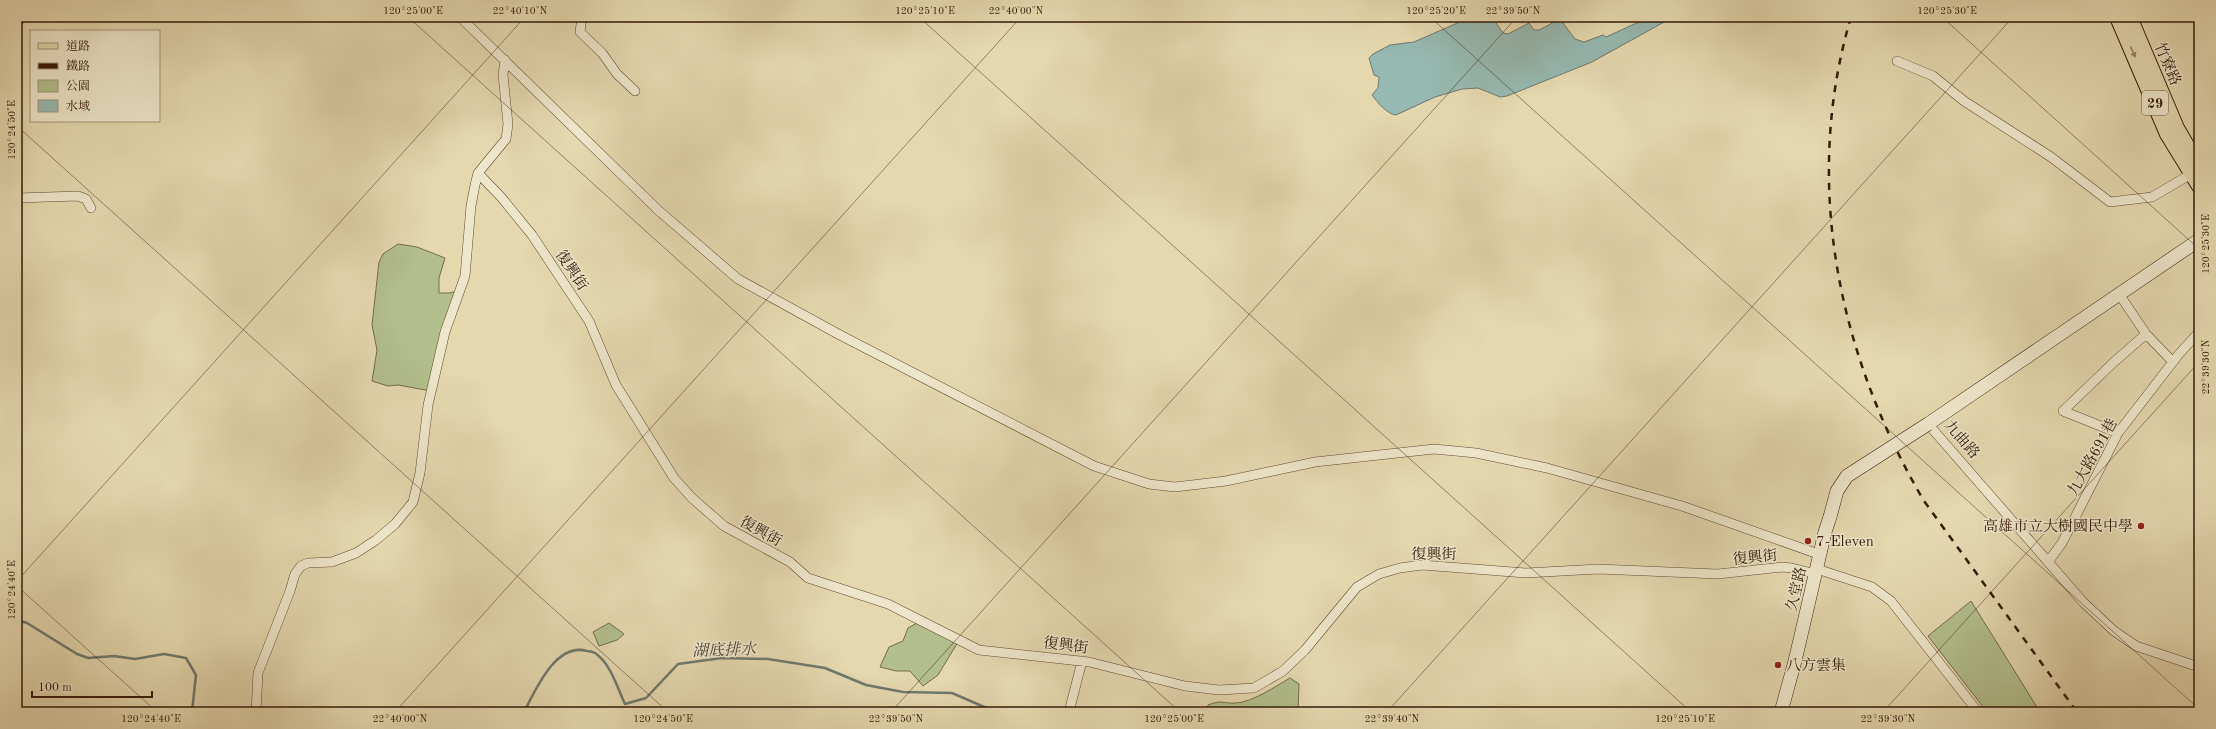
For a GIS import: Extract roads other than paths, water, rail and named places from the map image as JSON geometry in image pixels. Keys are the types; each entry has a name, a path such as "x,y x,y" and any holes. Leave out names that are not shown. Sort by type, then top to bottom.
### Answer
{"main road":[{"name":"竹寮路","path":"2117,17 2167,120 2195,170 2199,186"},
{"name":"竹寮路","path":"2130,17 2167,120"}],"street":[{"path":"460,17 587,143 658,210 738,279 840,335 1094,466 1148,484 1175,487 1226,481 1323,461 1434,449 1476,453 1547,468 1682,506 1821,555"},
{"path":"582,17 580,32 602,53 617,74 635,91"},
{"path":"256,712 258,673 290,592 294,574 301,566 308,563 332,562 356,553 376,540 395,524 413,502 420,473 428,405 445,332 465,276 471,206 478,173 506,139 508,124 503,75 505,60"},
{"path":"1897,61 1933,76 1964,101 2051,156 2110,202 2152,197 2195,170"},
{"name":"復興街","path":"478,173 501,197 532,235 588,321 616,385 674,478 692,498 724,526 790,562 808,578 888,604 979,650 1082,661 1185,686 1219,690 1254,688 1283,671 1305,650 1357,587 1379,574 1422,565 1526,573 1598,569 1718,574 1782,567 1816,571 1872,587 1891,601 1978,712"},
{"path":"17,198 78,196 86,199 91,208"},
{"name":"九曲路","path":"2199,240 1928,424 2083,602 2114,630 2130,642 2150,651 2199,667"},
{"path":"2119,294 2146,334 2173,362"},
{"name":"九大路691巷","path":"2048,562 2062,543 2118,433 2173,362 2199,332"},
{"path":"2118,433 2063,411 2114,362 2146,334"},
{"name":"久堂路","path":"1780,712 1821,555 1825,532 1837,491 1847,476 1928,424"},
{"path":"1069,712 1082,661"}],"water":[{"path":"1471,17 1492,17 1503,33 1508,34 1529,23 1534,30 1539,30 1560,19 1575,39 1584,42 1603,35 1606,37 1650,17 1673,17 1592,62 1507,96 1500,97 1478,88 1462,89 1435,97 1396,115 1389,113 1383,108 1372,95 1378,88 1379,77 1374,75 1369,58 1373,54 1390,45 1414,42"}],"waterway":[{"path":"17,620 27,623 77,654 88,658 114,656 135,659 164,654 186,658 196,675 192,712"},
{"name":"湖底排水","path":"524,712 548,670 557,660 576,650 592,652 601,658 613,676 625,704 646,698 678,664 722,658 768,659 825,668 866,685 903,692 952,693 996,712"}],"railway":[{"path":"1851,17 1837,79 1830,142 1830,204 1837,266 1850,327 1869,387 1894,445 1924,501 2077,712"}],"place":[{"name":"高雄市立大樹國民中學","path":"2141,526"},
{"name":"7-Eleven","path":"1808,541"},
{"name":"八方雲集","path":"1778,665"}]}
